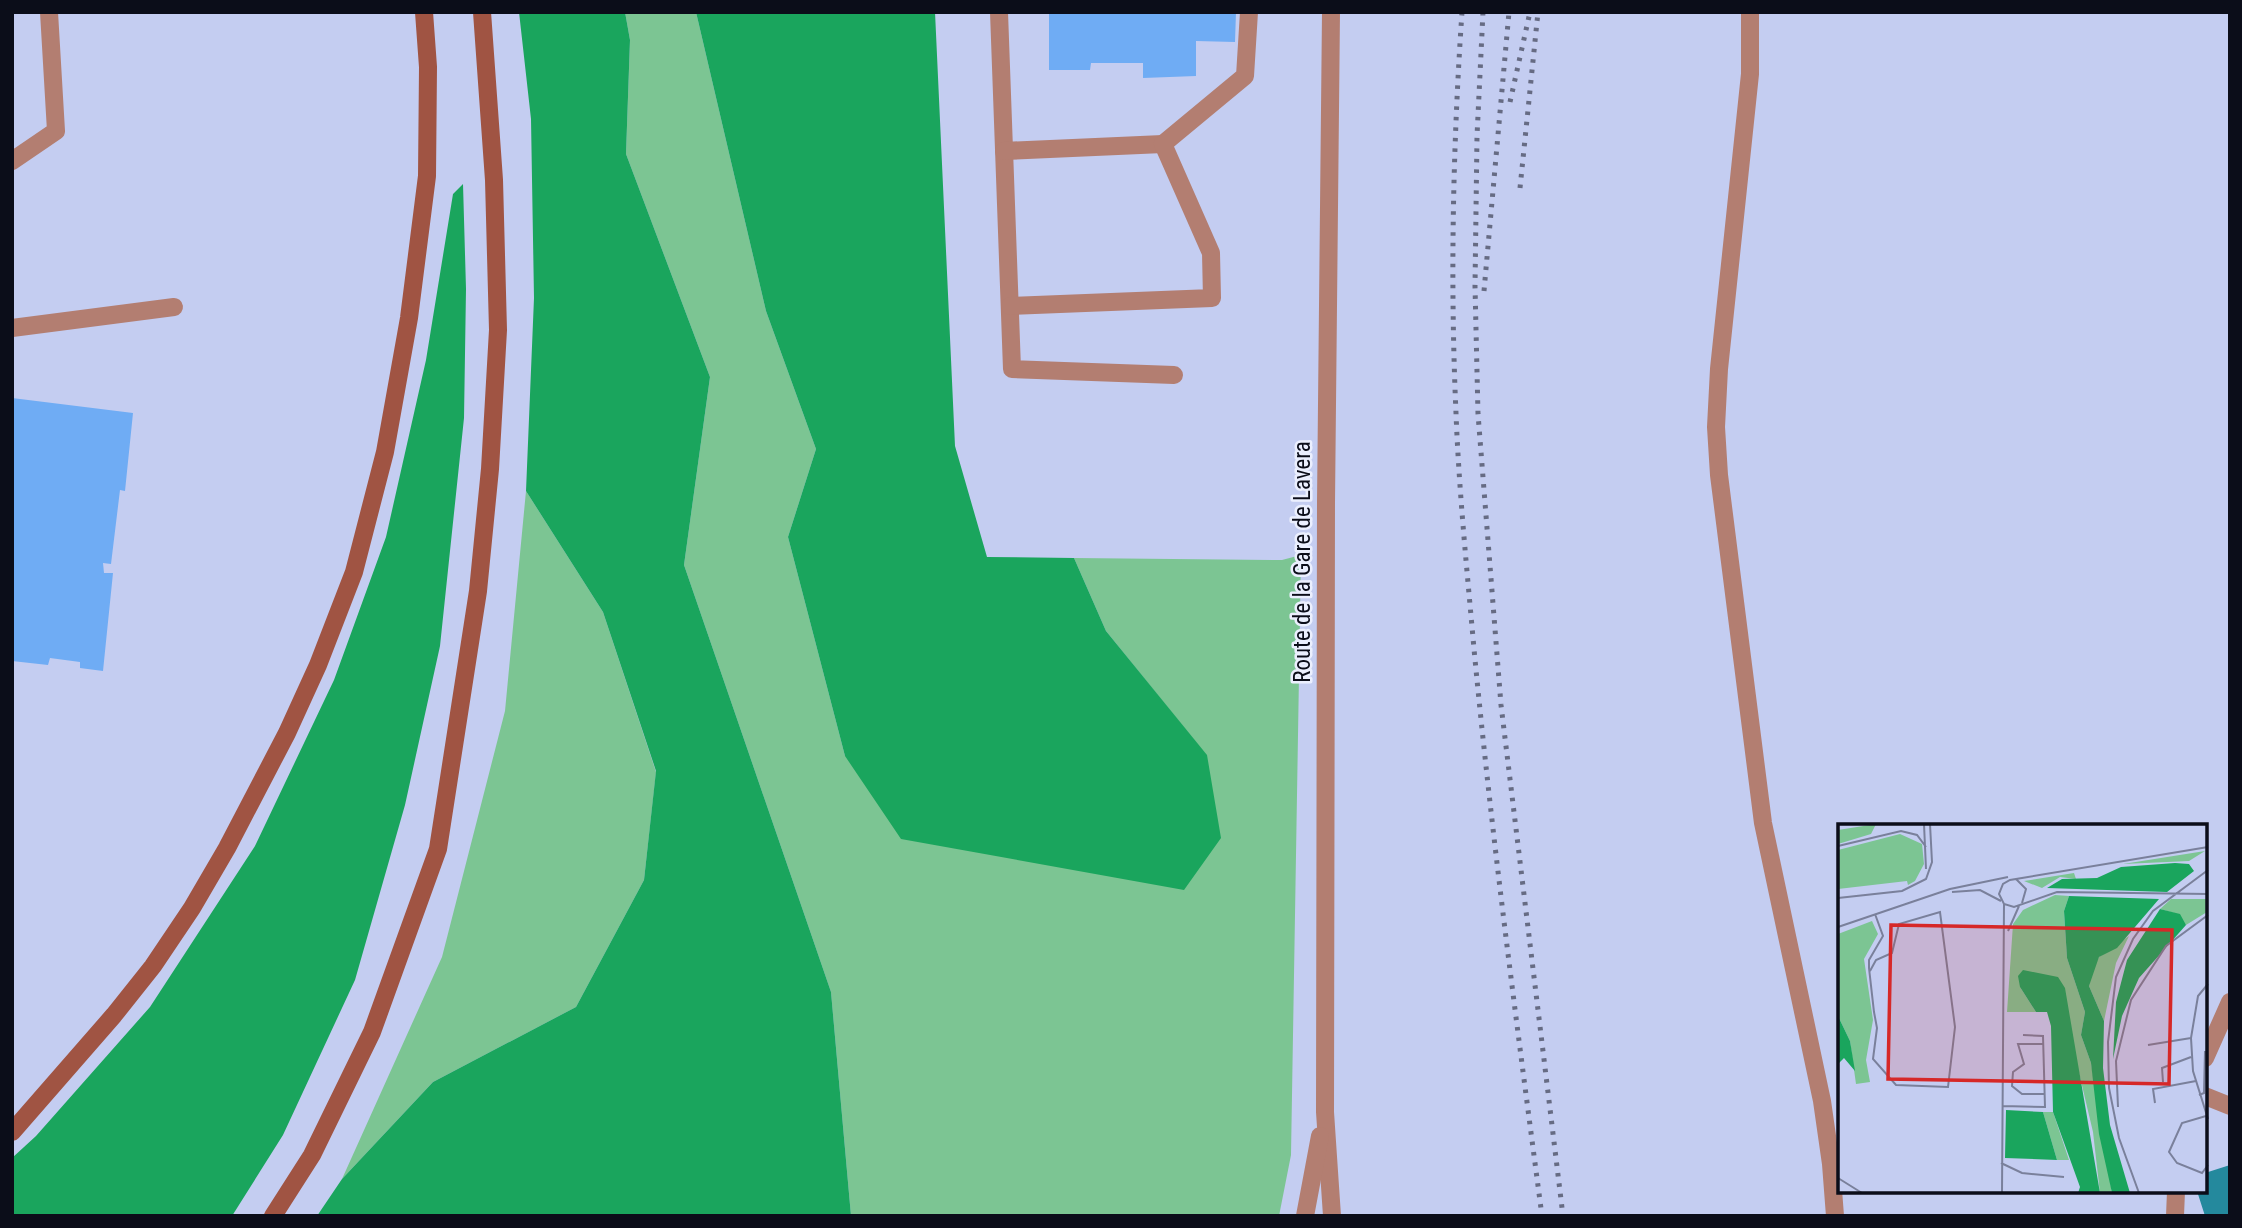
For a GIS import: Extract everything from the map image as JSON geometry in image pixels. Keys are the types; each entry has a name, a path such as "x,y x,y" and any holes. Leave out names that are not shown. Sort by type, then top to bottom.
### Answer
{"main road":[{"path":"12,1132 114,1015 153,966 192,908 227,848 287,733 318,665 354,572 385,452 410,318 427,176 429,67 424,12"},
{"path":"273,1216 312,1155 372,1032 438,849 478,591 490,469 498,330 494,180 482,12"}],"street":[{"path":"12,161 56,131 48,12"},
{"path":"999,12 1012,369 1174,375"},
{"path":"1004,151 1163,144 1245,76 1249,12"},
{"name":"Route de la Gare de Lavera","path":"1331,12 1326,502 1325,1112 1332,1216"},
{"path":"1750,12 1750,74 1719,369 1716,427 1719,475 1763,823 1822,1101 1835,1216"},
{"path":"1010,306 1212,298 1211,253 1163,144"},
{"path":"12,328 174,307"},
{"path":"2207,1054 2230,1002"},
{"path":"2207,1097 2230,1106"},
{"name":"Route de la Gare de Lavera","path":"1305,1216 1325,1112"},
{"path":"2175,1216 2176,1193"}],"shaded area":[{"path":"625,12 696,12 766,311 816,449 788,537 845,756 1207,756 1106,631 1074,558 1282,560 1301,555 1291,1155 1279,1216 851,1216 831,992 684,565 710,377 626,154 630,40"},
{"path":"526,491 603,612 656,772 644,880 576,1007 433,1082 342,1179 442,957 505,711"},
{"path":"2230,1165 2230,1214 2205,1216 2198,1193 2207,1193 2207,1172"}],"green space":[{"path":"519,12 625,12 630,40 626,154 710,377 684,565 831,992 851,1216 317,1216 342,1179 433,1082 576,1007 644,880 656,771 603,612 526,491 534,298 531,119"},
{"path":"696,12 935,12 955,446 987,557 1074,558 1106,631 1207,755 1221,838 1184,890 901,839 845,756 788,537 816,449 766,311"},
{"path":"463,184 466,289 464,418 440,646 405,805 355,980 283,1135 232,1216 12,1216 12,1158 36,1136 150,1007 255,846 334,680 386,537 426,360 453,194"}],"building":[{"path":"1049,12 1236,12 1235,42 1196,41 1196,76 1143,78 1143,63 1091,63 1090,70 1049,70"},
{"path":"12,398 133,413 125,491 120,490 111,564 103,563 104,573 113,573 103,671 80,668 80,662 50,658 48,665 12,661"}],"railway":[{"path":"1462,12 1456,112 1453,262 1459,472 1489,791 1542,1216"},
{"path":"1483,12 1477,136 1475,286 1478,414 1501,705 1563,1216"},
{"path":"1484,291 1509,12"},
{"path":"1510,102 1530,12"},
{"path":"1520,188 1538,12"}]}
